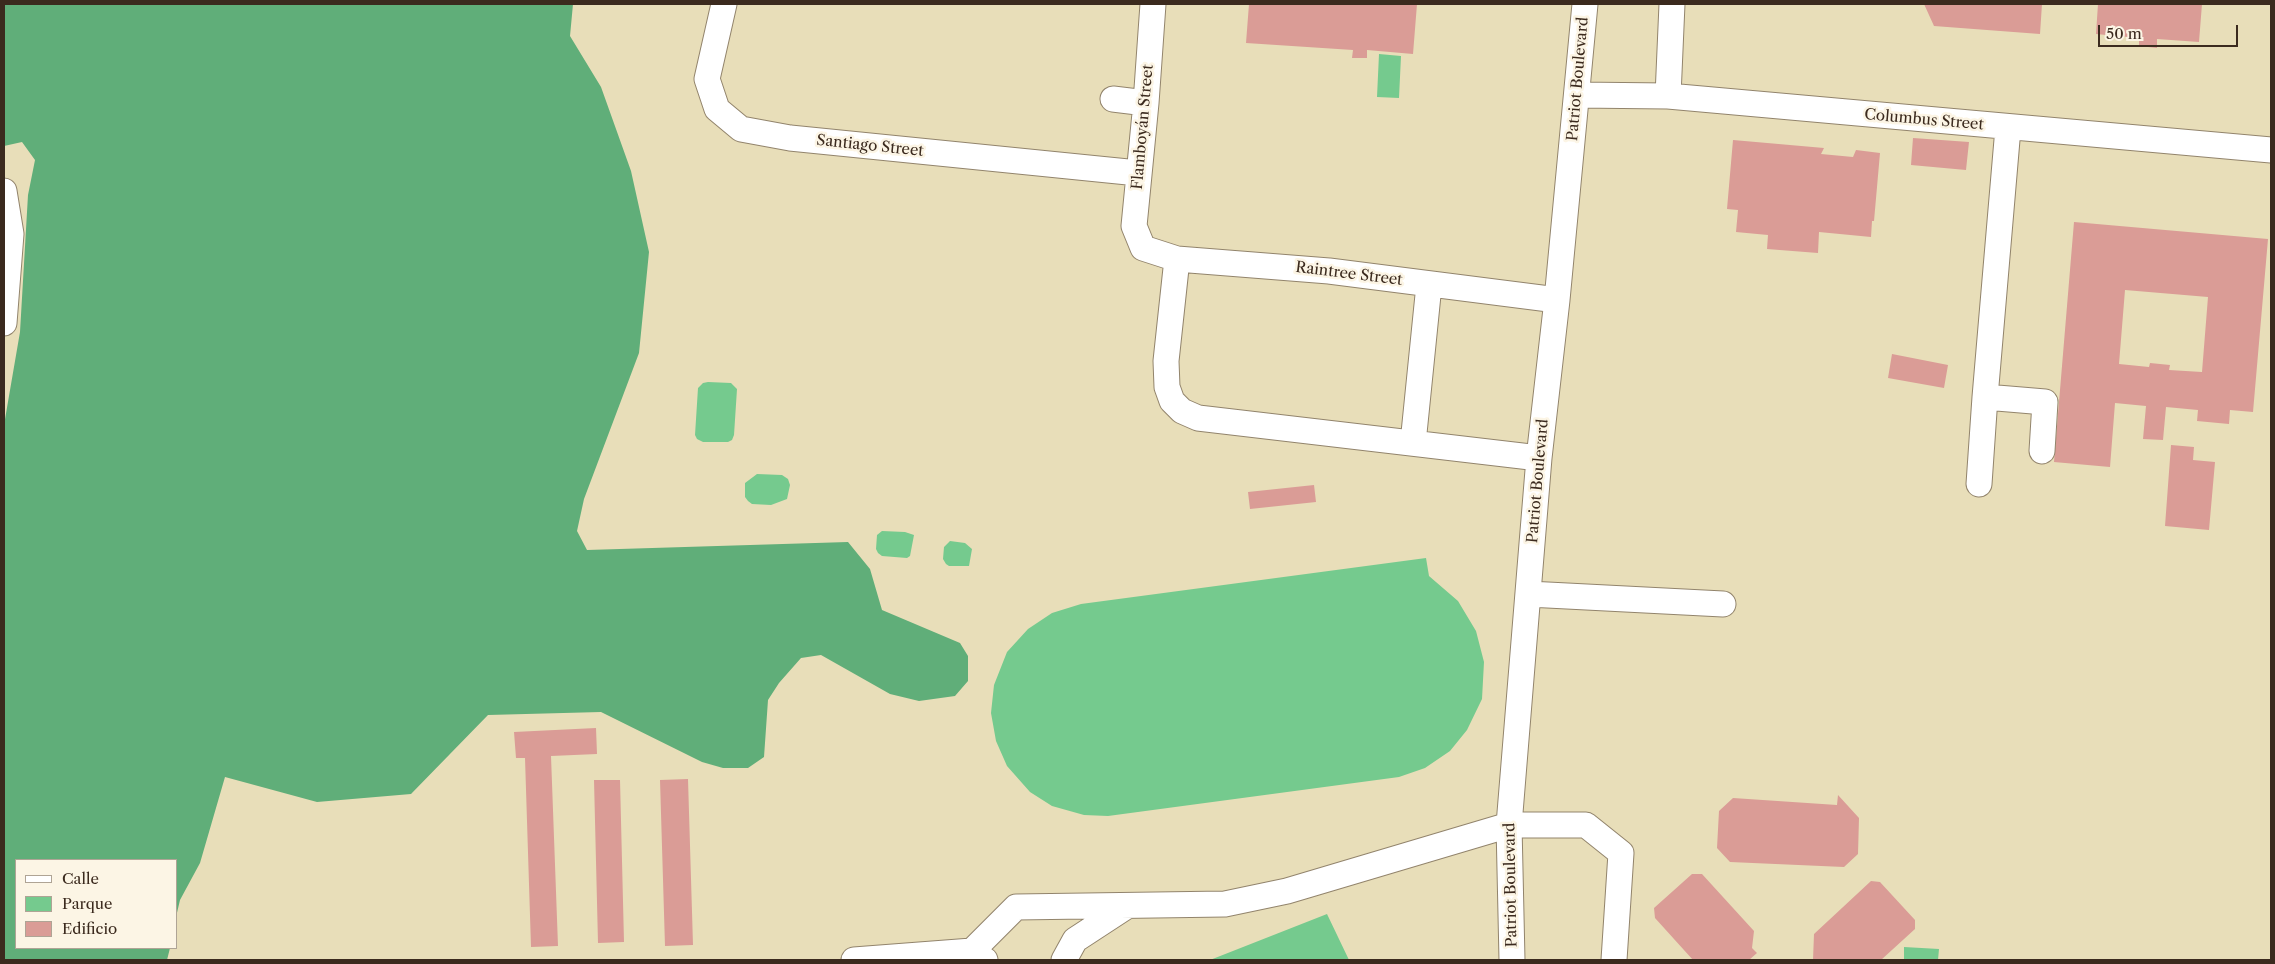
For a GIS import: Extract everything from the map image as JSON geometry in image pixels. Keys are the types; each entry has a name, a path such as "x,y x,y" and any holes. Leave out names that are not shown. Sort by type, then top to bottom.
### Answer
{"street":[{"name":"Santiago Street","path":"724,4 707,79 717,109 741,129 790,138 1138,173"},
{"name":"Flamboyán Street","path":"1143,248 1134,226 1153,4"},
{"name":"Patriot Boulevard","path":"1512,960 1509,825 1539,458 1557,300 1584,4"},
{"path":"1668,96 1672,4"},
{"name":"Columbus Street","path":"1577,95 1668,96 2008,128 2271,150"},
{"path":"1113,99 1146,103"},
{"path":"1979,484 1984,397 2008,128"},
{"path":"4,191 11,234 4,323"},
{"name":"Raintree Street","path":"1143,248 1178,259 1305,268 1557,300"},
{"path":"1178,259 1166,362 1167,387 1172,401 1182,411 1198,418 1539,458"},
{"path":"1413,443 1429,285"},
{"path":"1984,397 2045,402 2042,451"},
{"path":"1528,594 1723,604"},
{"path":"854,960 978,956 1016,907 1126,906 1234,902 1287,891 1509,825 1586,825 1621,853 1614,960"},
{"path":"1064,960 1075,940 1126,906"}],"green space":[{"path":"4,4 573,4 570,36 601,87 631,171 649,252 639,353 584,499 577,531 587,550 848,542 870,569 882,610 960,643 968,656 968,681 955,696 919,701 890,694 821,655 801,658 779,683 768,700 764,757 748,768 723,768 702,762 601,712 488,715 411,794 317,802 225,777 200,863 180,900 178,908 178,859 15,859 15,949 170,949 167,960 4,960 4,425 20,332 28,195 35,160 22,142 4,146"},
{"path":"1379,54 1401,56 1399,98 1377,97"},
{"path":"703,383 731,383 737,389 734,435 732,440 728,442 703,442 697,439 695,435 698,388"},
{"path":"757,474 782,475 788,479 790,485 787,499 771,505 752,504 748,501 745,497 745,483"},
{"path":"882,531 905,532 914,535 910,556 907,558 882,556 878,553 876,549 877,535"},
{"path":"950,541 965,543 972,549 969,566 949,566 946,564 943,559 944,547"},
{"path":"1426,558 1429,576 1458,601 1476,631 1484,662 1482,699 1467,730 1450,751 1425,768 1399,777 1108,816 1084,815 1052,806 1030,792 1007,766 996,741 991,713 994,685 1007,652 1028,629 1052,613 1081,604"},
{"path":"1327,914 1349,960 1210,960"},
{"path":"1904,947 1939,949 1938,960 1904,960"}],"building":[{"path":"1249,4 1417,4 1413,54 1367,50 1367,58 1352,58 1353,50 1246,43"},
{"path":"1924,4 2042,4 2040,34 1934,26"},
{"path":"2098,4 2202,4 2199,42 2157,39 2157,48 2139,46 2139,38 2096,34"},
{"path":"1913,138 1969,142 1966,170 1911,165"},
{"path":"1733,140 1824,148 1821,154 1853,157 1856,150 1880,153 1871,237 1819,232 1818,253 1767,249 1768,235 1736,232 1738,210 1727,209"},
{"path":"2074,222 2268,239 2253,412 2230,410 2229,424 2197,421 2198,410 2166,407 2163,440 2143,439 2146,406 2115,403 2110,467 2054,462","holes":["2125,290 2208,297 2202,372 2169,370 2170,365 2150,363 2149,367 2119,364"]},
{"path":"1892,354 1948,365 1944,388 1888,378"},
{"path":"2171,445 2194,447 2193,460 2215,462 2209,530 2165,526"},
{"path":"1314,485 1316,502 1250,509 1248,492"},
{"path":"596,728 597,754 551,756 558,946 531,947 525,758 516,758 514,732"},
{"path":"688,779 693,945 665,946 660,780"},
{"path":"594,780 620,780 624,942 598,943"},
{"path":"1838,795 1859,818 1858,854 1844,867 1730,862 1717,848 1719,811 1733,798 1837,805"},
{"path":"1692,874 1702,874 1754,931 1752,948 1757,953 1749,960 1693,960 1655,918 1654,908"},
{"path":"1871,881 1880,882 1915,920 1915,929 1881,960 1813,960 1814,934"}]}
